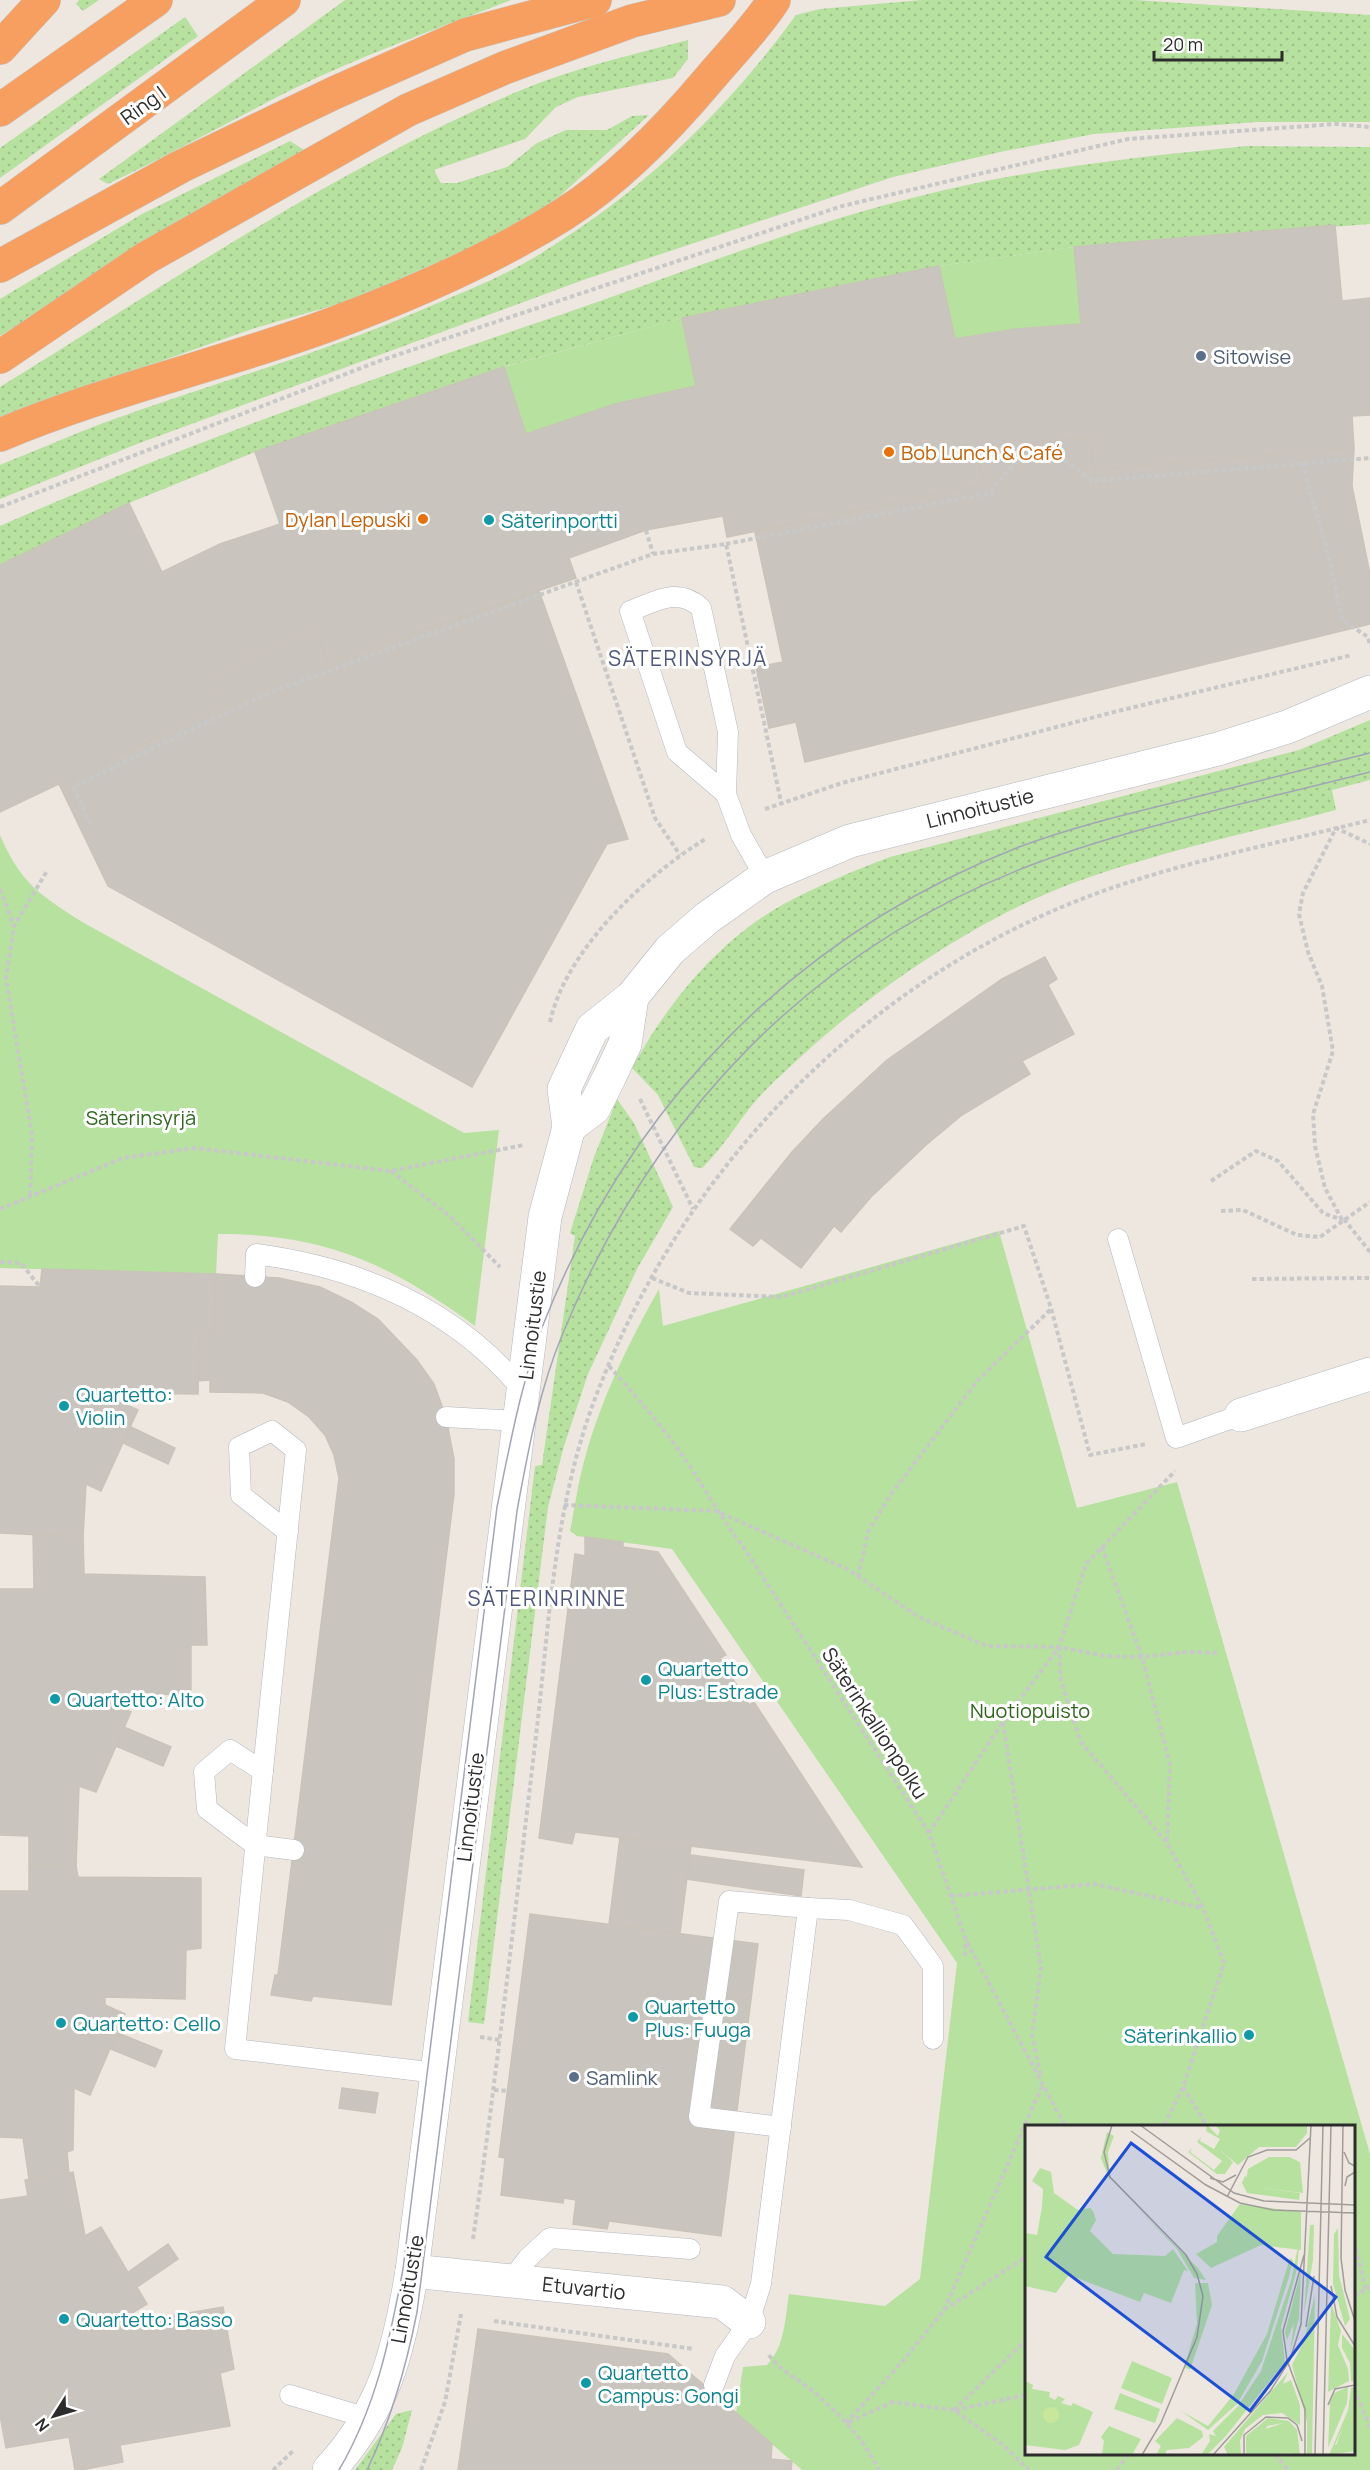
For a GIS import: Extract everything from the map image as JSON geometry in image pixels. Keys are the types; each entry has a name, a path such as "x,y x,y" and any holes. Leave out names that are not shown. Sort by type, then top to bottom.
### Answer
{"highway":[{"path":"0,48 44,0"},
{"path":"0,110 156,0"},
{"name":"Ring I","path":"0,208 284,0"},
{"path":"0,267 180,167 334,93 465,35 595,0"},
{"path":"0,357 146,258 408,110 504,68 632,21 719,0"},
{"path":"0,435 52,413 329,325 453,275 565,213 618,173 687,105 774,0"}],"street":[{"name":"Linnoitustie","path":"329,2470 354,2442 368,2418 390,2372 403,2326 412,2271 545,1217 569,1127 564,1089 592,1029 632,998 670,950 707,918 765,877 850,841 1218,749 1287,727 1370,692"},
{"path":"1241,1415 1370,1374"},
{"name":"Etuvartio","path":"412,2271 722,2302 749,2322"}],"lane":[{"path":"726,794 677,752 630,611 675,595 691,599 701,608 728,732 726,794 741,836 765,877"},
{"path":"1118,1239 1176,1438 1241,1415"},
{"path":"255,1276 256,1254 335,1269 389,1288 444,1320 473,1341 522,1407 446,1417"},
{"path":"288,1532 241,1495 239,1447 272,1431 296,1450 300,1486 288,1532 235,2049 437,2073"},
{"path":"263,1771 230,1750 204,1772 207,1809 255,1845 294,1850"},
{"path":"781,2127 699,2117 729,1901 849,1910 903,1925 933,1966 933,2039"},
{"path":"714,2385 725,2356 749,2322 762,2284 808,1908"},
{"path":"511,2280 528,2258 550,2238 690,2249"},
{"path":"290,2395 368,2418"}],"path":[{"path":"0,507 382,360 842,206 1128,139 1335,124 1370,127"},
{"path":"91,825 73,787 270,692 653,554 726,544 991,494 1007,470 1028,457 1039,455 1051,454 1071,462 1090,481 1370,458"},
{"path":"1302,463 1329,557 1342,620 1368,637 1370,645"},
{"path":"646,530 653,554"},
{"path":"726,544 781,802"},
{"path":"576,582 655,818 680,855"},
{"path":"842,783 1118,711 1360,652"},
{"path":"421,2470 445,2402 468,2276 494,2090 564,1505 592,1406 652,1278 693,1209 734,1154 775,1108 818,1065 860,1028 919,985 980,947 1038,917 1104,890 1169,871 1370,820"},
{"path":"1336,828 1370,844"},
{"path":"1336,828 1303,893 1299,914 1308,952 1323,986 1333,1052 1312,1114 1315,1146 1325,1188 1343,1219 1370,1252"},
{"path":"30,1195 32,1135 6,979 14,926 47,871"},
{"path":"0,889 14,926"},
{"path":"0,1209 123,1158 195,1148 390,1171 524,1145"},
{"path":"1211,1180 1256,1151 1278,1161 1323,1213 1343,1219"},
{"path":"390,1171 451,1217 507,1274"},
{"path":"1221,1210 1243,1210 1297,1235 1320,1237 1370,1202"},
{"path":"652,1278 690,1293 782,1297 1024,1226 1051,1308 1090,1455 1176,1438"},
{"path":"0,1263 21,1263 40,1287"},
{"path":"1252,1279 1370,1278"},
{"path":"858,1577 868,1532 891,1494 978,1380 1051,1308"},
{"name":"Säterinkallionpolku","path":"609,1366 647,1408 686,1460 716,1511 744,1548 929,1833 966,1940 1064,2125"},
{"path":"929,1833 1003,1722 1059,1647 1086,1564 1173,1472 1184,1468"},
{"path":"564,1505 716,1511 847,1569 919,1617 987,1646 1059,1647 1106,1656 1142,1657 1188,1652 1218,1653"},
{"path":"1102,1547 1142,1657 1170,1765 1167,1843"},
{"path":"1059,1647 1060,1681 1081,1742 1167,1843 1203,1908 1224,1963 1183,2087 1165,2125"},
{"path":"846,2423 902,2362 944,2310 1042,2085 1032,2035 1041,1968 1003,1722"},
{"path":"951,1896 1095,1884 1203,1908"},
{"path":"1183,2087 1206,2125"},
{"path":"494,2090 508,2091"},
{"path":"1355,2247 1368,2289"},
{"path":"944,2310 1025,2258"},
{"path":"460,2317 472,2318"},
{"path":"483,2320 689,2348 725,2356"},
{"path":"749,2322 775,2364 809,2389 866,2443 879,2470"},
{"path":"954,2410 1025,2341"},
{"path":"1355,2393 1370,2427"},
{"path":"846,2423 892,2402 954,2410 1025,2395"},
{"path":"954,2410 1003,2445 1029,2470"},
{"path":"1117,2470 1127,2455"},
{"path":"1276,2455 1288,2470"}],"green space":[{"path":"79,0 99,0 83,11 76,4"},
{"path":"345,0 511,0 398,43 314,79 108,184 99,179"},
{"path":"922,0 1135,0 1370,15 1370,122 1257,122 1094,134 1000,152 893,177 586,279 137,444 0,499 0,465 106,422 387,325 486,282 543,252 615,202 682,146 742,83 796,15 820,9"},
{"path":"185,17 198,36 0,178 0,148"},
{"path":"688,40 688,59 673,78 578,97 556,107 525,139 434,170 441,183 457,183 507,167 537,143 566,130 607,130 632,116 649,115 560,196 518,224 479,244 349,301 255,328 0,418 0,387 190,268 318,192 451,122 519,91 581,69"},
{"path":"290,141 304,150 197,213 0,336 0,299 142,214"},
{"path":"1247,146 1370,147 1370,224 1074,247 939,266 682,318 503,367 255,452 129,503 0,565 0,526 69,496 348,389 781,237 871,209 957,187 1039,171"},
{"path":"1074,247 1081,324 1016,329 955,339 939,266"},
{"path":"682,318 696,386 615,404 526,434 504,367"},
{"path":"1370,720 1370,780 1332,790 1336,810 1170,852 1105,872 1038,897 967,934 897,979 833,1028 759,1097 702,1168 694,1167 658,1095 632,1068 678,998 715,956 759,920 808,891 890,857 1299,750"},
{"name":"Säterinsyrjä","path":"0,835 16,865 33,887 84,923 464,1133 499,1130 475,1326 414,1285 355,1257 324,1247 257,1235 218,1234 216,1274 0,1268"},
{"path":"617,1099 634,1123 673,1207 637,1269 588,1374 564,1446 548,1507 484,2024 468,2022 535,1466 542,1465 575,1236 570,1233 594,1157"},
{"name":"Nuotiopuisto","path":"999,1231 1077,1508 1177,1482 1370,2154 1370,2470 802,2470 736,2413 743,2367 767,2365 773,2358 781,2341 789,2294 885,2306 920,2279 957,1963 672,1549 577,1536 570,1531 578,1485 599,1414 637,1329 659,1289 663,1326"},
{"path":"412,2410 402,2448 392,2470 355,2470 396,2414"}],"building":[{"name":"Säterinportti","path":"1335,225 1342,301 1370,298 1370,415 1352,416 1354,448 1093,470 1090,437 1032,443 978,455 984,484 727,537 723,516 646,530 569,558 576,578 327,663 317,631 262,651 212,677 225,705 0,812 0,565 129,503 162,572 220,544 280,524 255,452 504,367 526,434 615,404 696,386 682,318 939,266 955,339 1016,329 1081,324 1074,247"},
{"path":"1090,437 1093,470 1354,448 1352,486 1370,574 1370,624 805,762 796,722 769,728 756,667 783,662 755,532 984,484 978,455 1032,443"},
{"path":"539,591 628,839 607,844 472,1087 108,886 59,784 225,705 212,677 262,651 317,631 327,663"},
{"path":"1045,957 1057,979 1048,985 1074,1034 1022,1061 1030,1074 962,1115 926,1145 871,1197 841,1232 834,1226 801,1268 761,1238 753,1246 730,1229 792,1152 823,1119 887,1060 1002,979"},
{"name":"Quartetto: Violin","path":"42,1269 216,1274 214,1334 199,1336 198,1394 116,1393 117,1401 138,1410 101,1491 86,1484 83,1537 0,1533 0,1286 40,1287"},
{"path":"216,1274 279,1278 320,1287 351,1302 378,1319 417,1360 434,1384 446,1417 454,1459 454,1494 391,2005 313,1996 311,2001 271,1995 275,1975 278,1975 339,1478 334,1455 325,1435 309,1417 288,1402 263,1393 210,1392 210,1380 198,1381 199,1336 214,1334"},
{"path":"131,1427 175,1448 168,1464 123,1443"},
{"name":"Quartetto: Alto","path":"33,1534 83,1537 84,1574 205,1577 207,1645 191,1645 191,1695 110,1693 111,1703 131,1712 96,1792 79,1786 76,1866 29,1866 29,1836 0,1835 0,1589 34,1589"},
{"name":"Quartetto Plus: Estrade","path":"585,1537 623,1542 623,1547 658,1552 726,1655 720,1658 749,1705 754,1702 862,1867 575,1832 572,1844 539,1838 575,1554 585,1556"},
{"path":"124,1727 171,1747 163,1766 116,1746"},
{"path":"620,1837 691,1846 680,1933 609,1924"},
{"path":"691,1855 804,1870 801,1896 687,1879"},
{"name":"Quartetto: Cello","path":"29,1866 76,1866 78,1877 201,1878 201,1948 186,1950 185,1999 105,1997 105,2005 125,2014 90,2095 74,2088 73,2150 67,2152 69,2175 29,2179 23,2138 0,2137 0,1891 29,1891"},
{"name":"Quartetto Plus: Fuuga","path":"530,1914 758,1944 721,2236 609,2221 607,2229 573,2224 576,2200 564,2198 563,2203 501,2195 505,2158 499,2157"},
{"path":"118,2033 162,2051 155,2067 111,2049"},
{"path":"342,2088 378,2093 375,2113 339,2108"},
{"name":"Quartetto: Basso","path":"73,2172 85,2236 101,2227 147,2304 127,2316 129,2323 223,2307 234,2369 220,2373 230,2426 120,2445 123,2462 81,2470 75,2470 69,2437 6,2448 0,2415 0,2200 28,2196 25,2180"},
{"path":"168,2244 178,2259 137,2287 127,2273"},
{"name":"Quartetto Campus: Gongi","path":"478,2329 668,2354 772,2444 771,2459 792,2461 791,2470 458,2470"}],"tram line":[{"path":"339,2470 363,2422 380,2372 403,2269 497,1507 511,1437 528,1369 543,1325 579,1244 623,1169 673,1099 730,1035 794,978 863,927 938,883 1019,847 1077,828 1370,753"},
{"path":"367,2470 397,2393 417,2312 517,1511 530,1443 547,1376 563,1333 600,1254 643,1180 692,1111 748,1049 810,992 879,942 953,899 1034,864 1116,837 1370,772"}],"place":[{"name":"Sitowise","path":"1201,356"},
{"name":"Bob Lunch & Café","path":"889,452"},
{"name":"Dylan Lepuski","path":"423,519"},
{"name":"Säterinportti","path":"489,520"},
{"name":"Quartetto: Violin","path":"64,1406"},
{"name":"Quartetto Plus: Estrade","path":"646,1680"},
{"name":"Quartetto: Alto","path":"55,1699"},
{"name":"Quartetto Plus: Fuuga","path":"633,2017"},
{"name":"Quartetto: Cello","path":"61,2023"},
{"name":"Säterinkallio","path":"1249,2035"},
{"name":"Samlink","path":"574,2077"},
{"name":"Quartetto: Basso","path":"64,2319"},
{"name":"Quartetto Campus: Gongi","path":"586,2383"}],"district":[{"name":"SÄTERINSYRJÄ","path":"688,658"},
{"name":"SÄTERINRINNE","path":"547,1598"}]}
